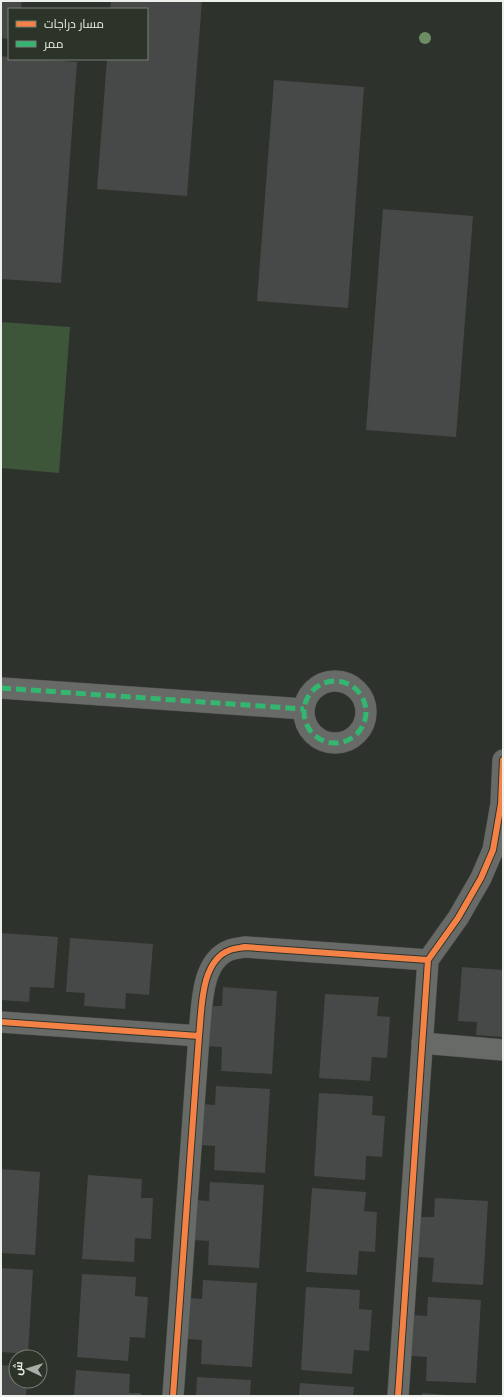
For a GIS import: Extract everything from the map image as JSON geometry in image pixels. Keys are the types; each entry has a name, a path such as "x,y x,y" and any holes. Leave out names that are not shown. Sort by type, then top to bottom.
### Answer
{"street":[{"path":"1,688 304,709"},
{"path":"398,1396 428,960 458,918 481,878 493,850 501,804 503,760"},
{"path":"173,1396 199,1036 208,969 218,957 230,950 245,947 428,960"},
{"path":"1,1022 199,1036"},
{"path":"422,1043 503,1050"}],"green space":[{"path":"1,322 70,327 59,473 1,468"}],"building":[{"path":"1,1 22,1 21,8 8,8 8,39 1,38"},
{"path":"111,1 202,1 187,196 97,189 107,60 148,60 148,8 110,8"},
{"path":"1,56 8,57 8,60 50,60 77,62 61,283 1,279"},
{"path":"274,80 364,87 348,308 257,301"},
{"path":"383,209 473,216 456,437 366,430"},
{"path":"1,933 58,937 54,988 30,987 29,1002 1,1000"},
{"path":"70,938 153,944 149,995 126,993 125,1009 84,1006 85,993 66,992"},
{"path":"462,967 503,970 503,1037 476,1035 477,1022 458,1021"},
{"path":"223,987 277,991 272,1074 221,1071 222,1047 206,1046 209,1006 222,1006"},
{"path":"325,994 379,997 377,1016 390,1017 387,1058 372,1057 370,1081 319,1078"},
{"path":"216,1086 270,1089 265,1173 214,1170 215,1146 200,1145 202,1104 215,1105"},
{"path":"319,1093 373,1096 372,1115 385,1116 382,1157 366,1156 365,1180 314,1176"},
{"path":"1,1169 40,1172 35,1255 1,1253"},
{"path":"88,1175 142,1179 141,1198 153,1198 151,1239 135,1238 134,1262 82,1259"},
{"path":"210,1182 264,1185 259,1268 208,1265 209,1241 194,1240 196,1200 209,1201"},
{"path":"312,1188 366,1192 364,1211 377,1212 375,1252 359,1251 357,1275 306,1272"},
{"path":"435,1198 488,1201 483,1285 432,1282 434,1258 418,1257 420,1217 434,1217"},
{"path":"1,1268 33,1270 28,1349 8,1349 8,1353 1,1352"},
{"path":"82,1274 136,1277 135,1296 148,1297 145,1338 130,1337 128,1361 77,1357"},
{"path":"203,1280 257,1283 252,1367 201,1364 202,1340 187,1339 189,1298 202,1299"},
{"path":"306,1287 360,1290 359,1309 372,1310 369,1351 354,1350 352,1374 301,1370"},
{"path":"428,1297 481,1300 476,1383 426,1381 427,1357 411,1356 414,1315 427,1316"},
{"path":"1,1365 8,1365 8,1389 26,1389 26,1396 1,1396"},
{"path":"76,1370 130,1374 129,1393 141,1393 141,1396 74,1396"},
{"path":"197,1377 251,1380 250,1396 196,1396"},
{"path":"300,1383 354,1387 353,1396 299,1396"},
{"path":"422,1393 446,1395 446,1396 422,1396"}],"marked path":[{"path":"335,681 352,686 357,690 361,695 366,712 361,729 357,734 352,738 335,743 318,738 313,734 309,729 304,712 309,695 313,690 318,686 335,681"},
{"path":"1,688 304,709"}],"cycle path":[{"path":"1,1022 199,1036 202,1000 208,975 213,964 220,956 232,949 245,947 428,960 458,918 481,878 493,850 501,804 503,760"},
{"path":"398,1396 428,960"},
{"path":"173,1396 199,1036"}]}
